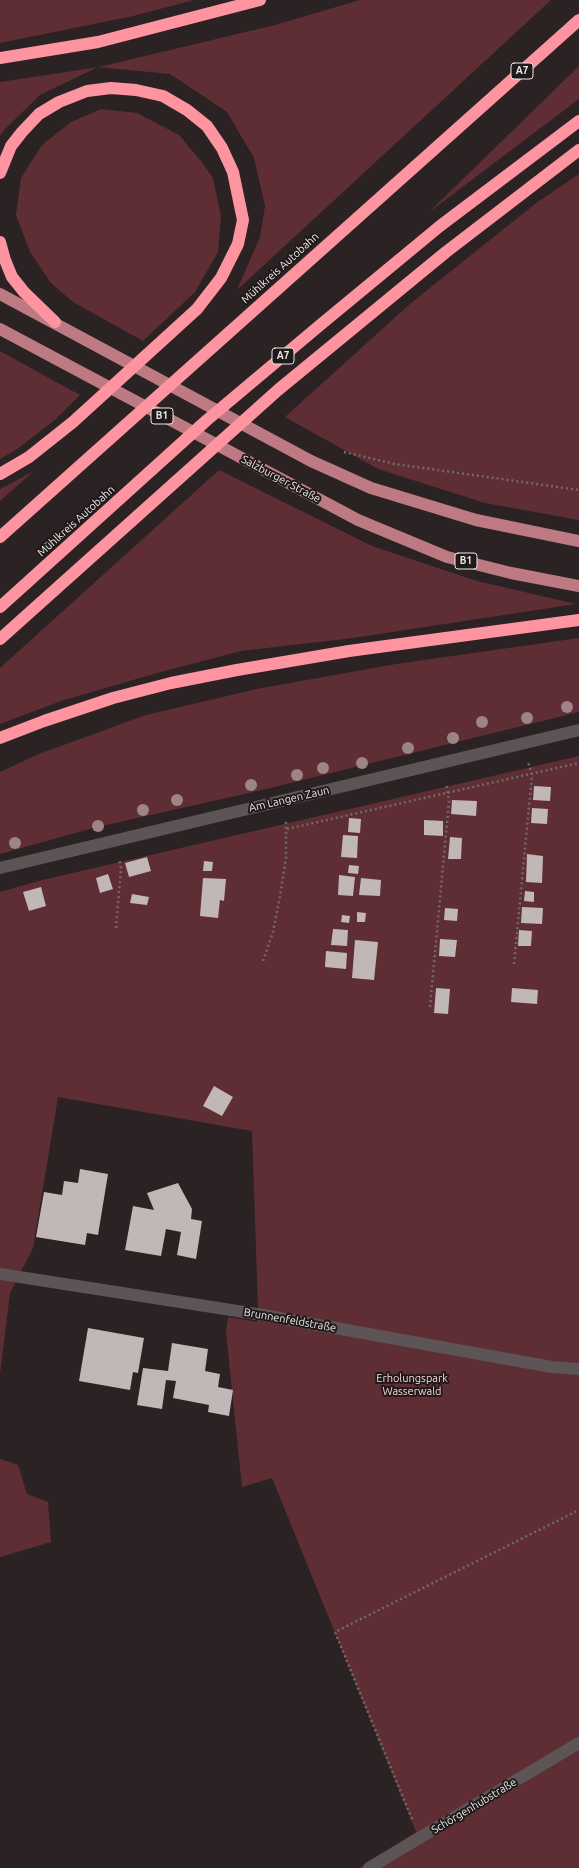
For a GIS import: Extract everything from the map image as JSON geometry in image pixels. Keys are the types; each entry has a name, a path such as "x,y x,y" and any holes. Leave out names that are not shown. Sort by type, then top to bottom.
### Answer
{"highway":[{"path":"0,58 98,42 260,0"},
{"name":"Mühlkreis Autobahn","path":"0,537 579,20"},
{"path":"0,173 11,146 22,132 40,114 59,102 87,91 111,88 136,90 162,96 187,110 207,126 222,148 234,172 242,220 238,244 221,278 197,309 73,422 29,458 0,474"},
{"name":"Mühlkreis Autobahn","path":"0,607 207,420 301,341 440,226 579,121"},
{"path":"0,639 278,390 446,252 579,150"},
{"path":"0,242 12,277 24,292 55,322"},
{"path":"0,738 44,721 113,698 193,678 350,651 579,620"}],"main road":[{"path":"0,294 55,322 311,461 371,488 476,520 579,541"},
{"name":"Salzburger Straße","path":"0,329 358,520 448,556 511,573 579,586"}],"street":[{"name":"Am Langen Zaun","path":"0,868 579,730"},
{"name":"Brunnenfeldstraße","path":"0,1274 263,1315 552,1367 579,1369"},
{"name":"Schörgenhubstraße","path":"369,1868 579,1743"}],"path":[{"path":"395,464 579,490"},
{"path":"514,964 532,775 528,761"},
{"path":"287,829 532,775 579,763"},
{"path":"430,1007 449,801 446,780"},
{"path":"263,961 273,932 280,896 286,858 286,818"},
{"path":"116,928 121,868 119,856"},
{"path":"420,1838 335,1632 579,1510"}],"green space":[{"path":"0,0 194,0 133,16 0,43"},
{"path":"360,0 551,0 237,290 260,237 265,206 254,158 227,112 170,74 99,67 275,25"},
{"path":"579,66 579,99 428,213"},
{"path":"98,67 40,95 4,130 0,136 0,82"},
{"path":"101,109 137,113 179,135 213,178 221,216 218,252 195,292 143,341 73,302 51,283 30,252 16,215 21,178 42,145 71,122"},
{"path":"579,174 579,520 485,503 378,469 285,417 411,303 535,204"},
{"path":"0,351 80,395 56,419 16,450 0,459"},
{"path":"219,470 372,546 477,581 576,604 353,638 241,651 157,673 61,701 0,724 0,668"},
{"path":"34,471 0,501 0,489"},
{"path":"579,638 579,712 262,790 93,828 0,854 0,772 39,754 146,715 257,689 396,664"},
{"name":"Erholungspark Wasserwald","path":"579,756 579,1868 359,1868 416,1832 272,1478 242,1487 226,1332 228,1317 257,1322 258,1308 252,1131 58,1097 33,1248 10,1293 0,1374 0,892 42,880"},
{"path":"0,1459 18,1465 27,1494 48,1502 51,1542 0,1557"}],"building":[{"path":"534,786 551,787 550,801 533,800"},
{"path":"452,800 477,801 476,816 451,814"},
{"path":"532,808 548,809 547,824 531,823"},
{"path":"349,818 361,819 360,833 348,832"},
{"path":"424,820 443,821 443,836 424,835"},
{"path":"343,835 358,836 357,858 341,857"},
{"path":"450,837 462,838 461,859 448,859"},
{"path":"527,854 543,856 542,883 526,882"},
{"path":"147,857 151,871 129,877 125,863"},
{"path":"204,861 213,862 212,871 203,871"},
{"path":"349,865 359,866 358,874 348,873"},
{"path":"108,874 113,889 100,893 96,878"},
{"path":"339,875 355,877 353,896 338,895"},
{"path":"203,878 226,879 224,901 220,900 218,918 200,916"},
{"path":"361,878 381,880 380,896 359,895"},
{"path":"41,887 46,906 29,911 23,892"},
{"path":"525,891 534,892 534,902 524,901"},
{"path":"132,894 149,897 147,905 130,903"},
{"path":"522,907 543,908 542,924 521,923"},
{"path":"445,908 458,909 457,921 444,920"},
{"path":"357,912 366,913 365,922 357,922"},
{"path":"342,915 350,916 349,923 341,922"},
{"path":"333,929 348,930 347,946 331,945"},
{"path":"519,930 532,931 531,946 518,946"},
{"path":"440,939 457,940 455,957 439,956"},
{"path":"355,940 378,942 374,980 352,978"},
{"path":"326,951 347,953 346,969 325,967"},
{"path":"436,988 450,989 448,1014 434,1013"},
{"path":"512,988 538,990 537,1004 511,1002"},
{"path":"214,1086 233,1097 222,1116 203,1106"},
{"path":"80,1169 108,1174 98,1235 87,1233 85,1245 36,1237 44,1192 62,1195 64,1181 78,1183"},
{"path":"178,1183 192,1209 191,1219 202,1221 196,1259 177,1255 181,1232 166,1229 161,1256 125,1250 133,1206 154,1210 147,1193"},
{"path":"88,1328 144,1338 138,1373 133,1372 130,1390 79,1381"},
{"path":"172,1343 208,1349 205,1371 220,1374 218,1387 233,1390 229,1416 208,1412 209,1405 173,1398 176,1381 166,1380 162,1409 137,1405 143,1368 168,1371"}]}
